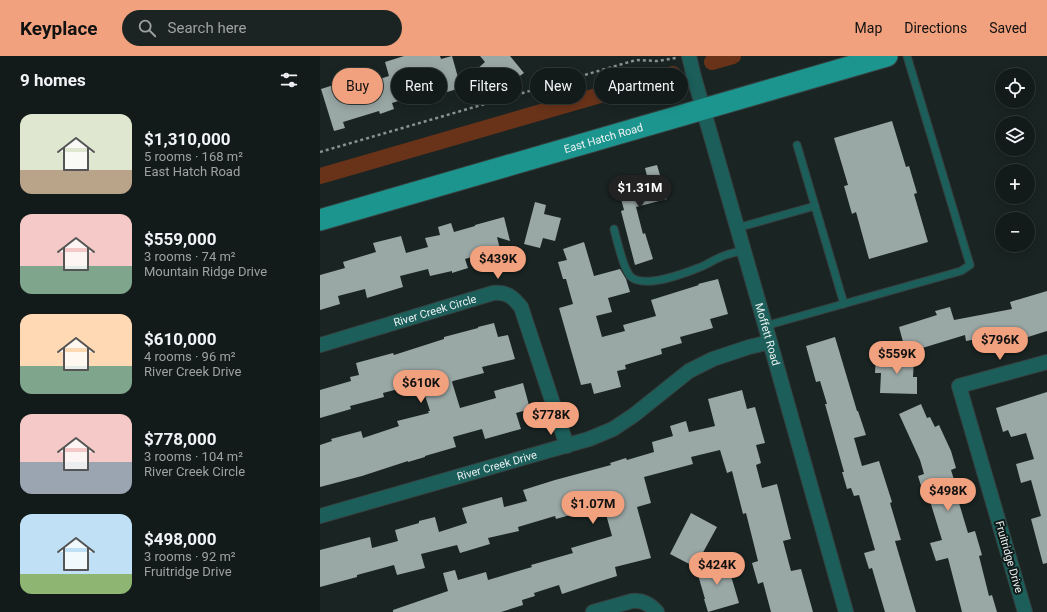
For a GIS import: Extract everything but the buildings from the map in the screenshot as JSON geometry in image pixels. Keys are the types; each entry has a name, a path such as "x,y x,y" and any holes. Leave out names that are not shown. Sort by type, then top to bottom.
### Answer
{"main road":[{"name":"East Hatch Road","path":"320,220 887,56"}],"street":[{"name":"Moffett Road","path":"682,57 694,77 766,326 846,612"},
{"name":"River Creek Circle","path":"320,345 493,293 509,295 521,307 567,446"},
{"name":"River Creek Drive","path":"320,516 589,439 613,429 634,415 689,372 713,359 748,347 770,342"},
{"name":"Fruitridge Drive","path":"1025,612 959,386 1047,362"},
{"path":"593,612 638,600 652,608"}],"lane":[{"path":"766,326 961,271 970,265 907,56"},
{"path":"797,145 844,304"},
{"path":"737,228 815,206"},
{"path":"614,229 627,271 632,278 640,281 649,282 671,277 698,268 725,255 744,250"}],"path":[{"path":"320,152 636,60 656,61 682,57"}],"waterway":[{"path":"712,62 733,56"},
{"path":"320,176 594,97"}]}
